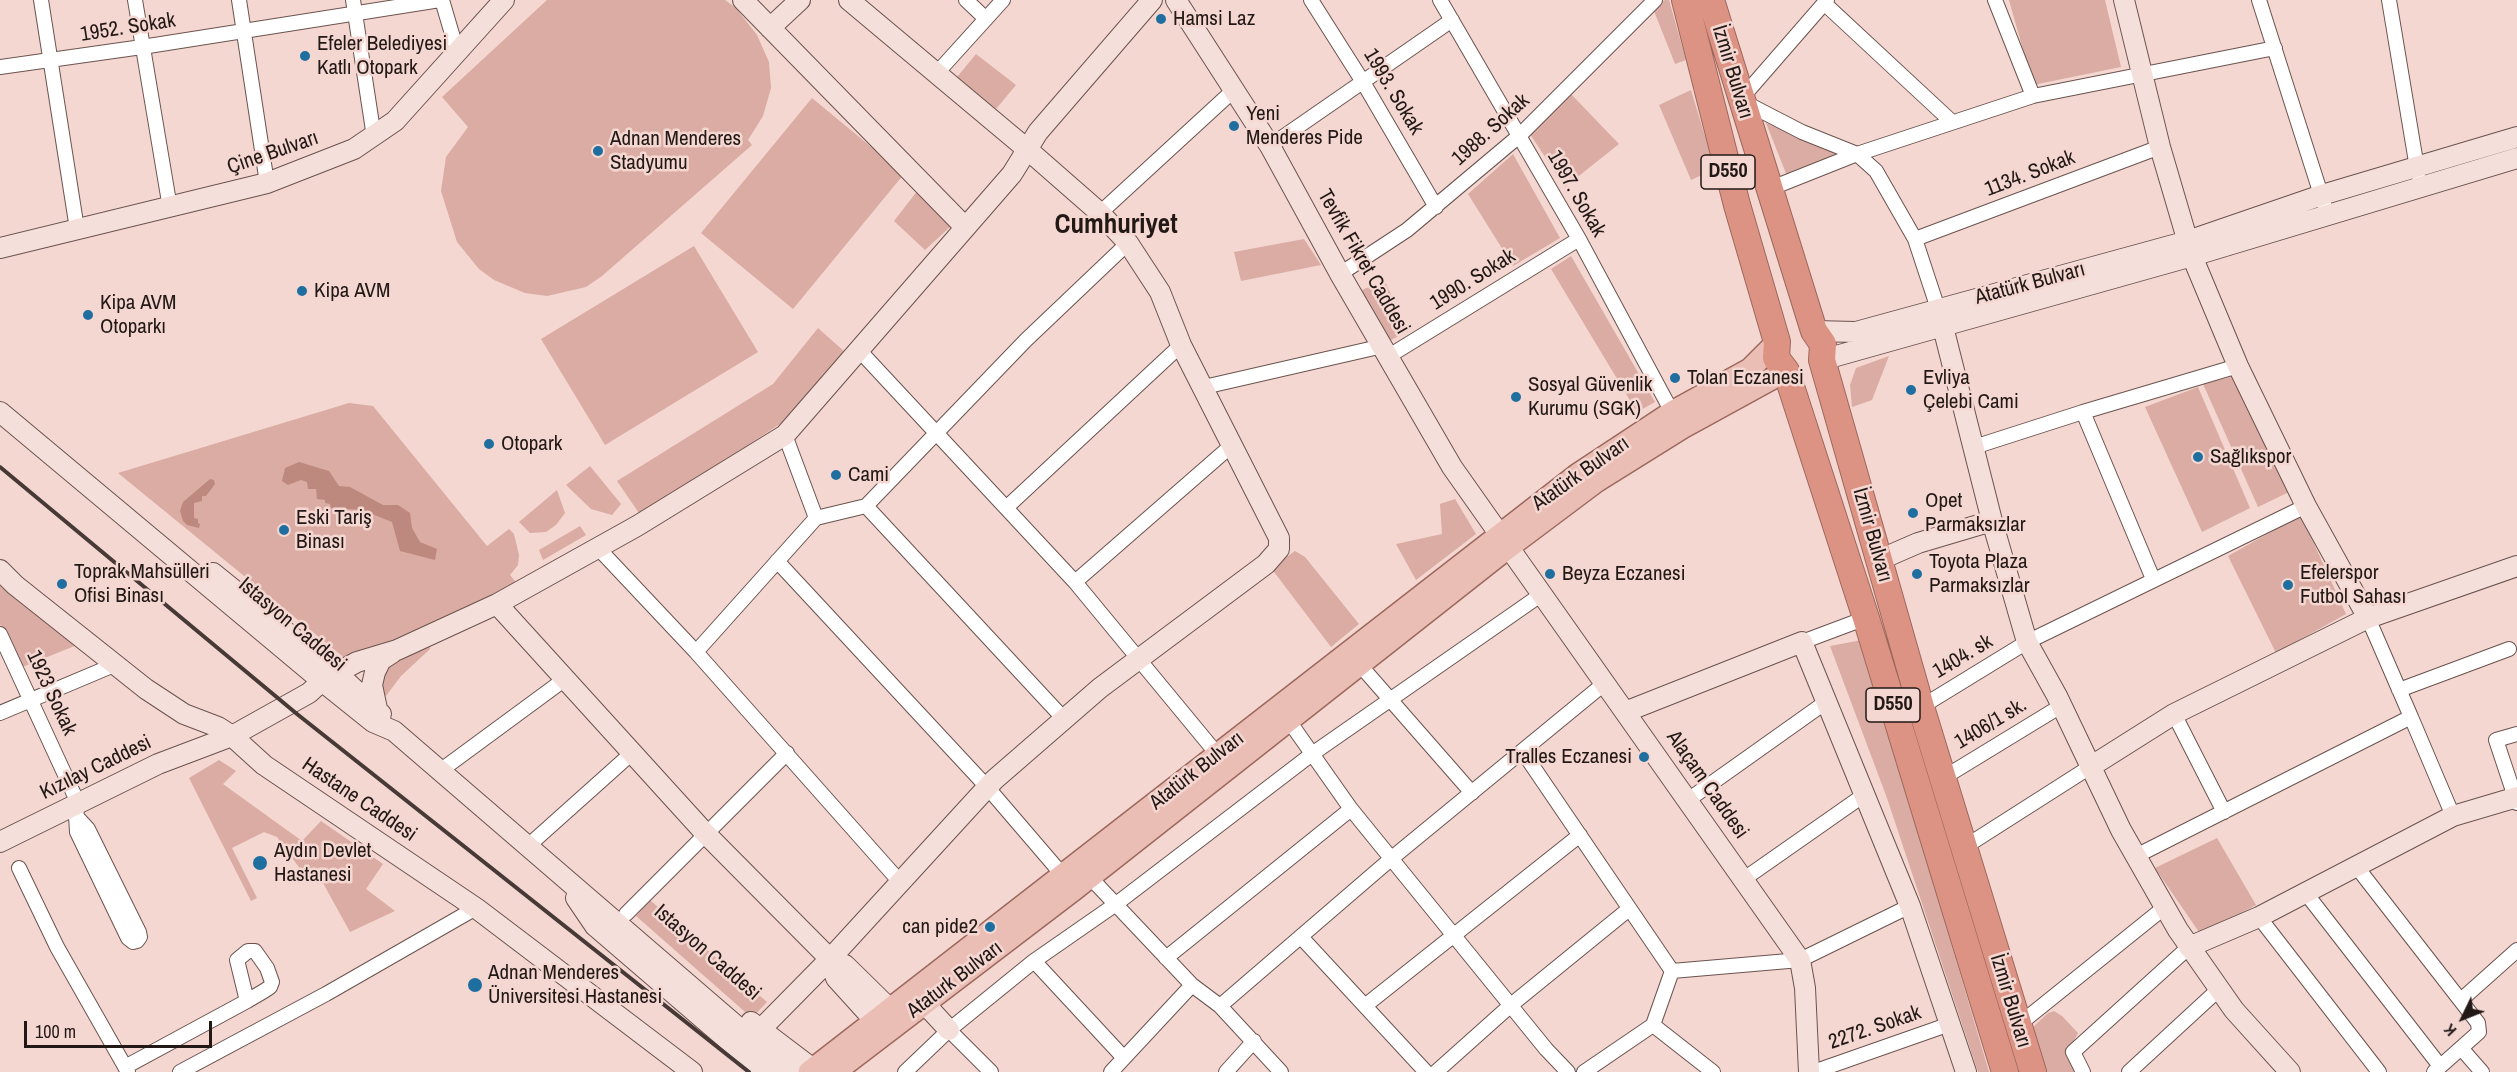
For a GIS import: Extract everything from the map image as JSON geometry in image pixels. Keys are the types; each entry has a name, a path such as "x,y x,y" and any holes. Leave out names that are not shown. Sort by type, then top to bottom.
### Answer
{"highway":[{"name":"İzmir Bulvarı","path":"1685,0 1737,205 1777,342 1776,358 1786,371 1866,618 2005,1072"},
{"name":"İzmir Bulvarı","path":"1711,0 1740,100 1814,331 1823,344 1822,360 1920,707 2032,1072"},
{"name":"Atatürk Bulvarı","path":"1777,342 1786,330 1793,327 1800,326 1814,331"},
{"name":"Atatürk Bulvarı","path":"1786,371 1792,374 1807,374 1822,360"}],"main road":[{"name":"Atatürk Bulvarı","path":"1223,762 1289,721 1360,665 1578,474 1672,412 1750,369 1777,342"},
{"name":"Atatürk Bulvarı","path":"811,1070 889,1020 1077,877 1504,540 1645,450 1786,371"},
{"name":"Ataturk Bulvarı","path":"835,1072 889,1020 924,1003 1077,877"}],"street":[{"path":"41,0 77,225"},
{"path":"135,0 170,203"},
{"path":"239,0 266,179"},
{"path":"352,0 373,132"},
{"path":"441,0 456,47"},
{"name":"1952. Sokak","path":"0,67 355,15 441,0"},
{"name":"Çine Bulvarı","path":"0,241 77,225 266,179 354,149 373,132 395,121 495,0"},
{"name":"Çine Bulvarı","path":"456,47 504,0"},
{"path":"743,0 965,227"},
{"path":"770,28 800,0"},
{"path":"760,1030 988,788 1064,719 1139,658 1266,564 1279,549 1279,538 1181,345 1160,292 1128,243 1100,213 1028,150 849,0"},
{"path":"966,0 986,19"},
{"path":"936,74 1003,0"},
{"name":"Kızılay Caddesi","path":"0,842 77,810 158,764 179,746 256,722 329,683 357,662 389,655 497,604 598,548 785,435 1017,168 1038,132 1152,0"},
{"name":"Tevfik Fikret Caddesi","path":"1176,0 1270,146 1340,274 1452,467 1504,540"},
{"name":"1993. Sokak","path":"1311,0 1363,82 1436,207"},
{"name":"1997. Sokak","path":"1440,0 1579,239 1672,412"},
{"name":"1988. Sokak","path":"1340,274 1407,230 1519,136 1655,0"},
{"path":"1995,0 2033,96"},
{"path":"2124,0 2160,147 2190,248 2238,366 2306,506 2368,618 2453,816"},
{"path":"2259,0 2325,205"},
{"path":"2389,0 2420,188"},
{"path":"1952,122 1826,2 1740,100 1802,132 1857,154 1876,171 1915,240 1941,318 1992,521 2027,642 2136,856 2189,947 2218,990 2288,1071"},
{"path":"1270,146 1452,20"},
{"path":"1769,189 1857,154 2033,96 2275,48"},
{"path":"1100,213 1235,89"},
{"name":"Atatürk Bulvarı","path":"1822,360 1941,318 2190,248 2325,205 2417,166 2517,137"},
{"name":"1134. Sokak","path":"1915,240 2160,147"},
{"name":"Atatürk Bulvarı","path":"2325,205 2420,188 2517,158"},
{"name":"Çine Bulvarı","path":"0,248 77,225"},
{"name":"1990. Sokak","path":"1204,387 1386,351 1579,239"},
{"path":"696,652 816,518 866,506 1026,340 1128,243"},
{"name":"Atatürk Bulvarı","path":"1814,331 1856,332 1941,318"},
{"path":"1007,507 1181,345"},
{"path":"858,349 1075,582 1223,762"},
{"path":"1974,447 2238,366"},
{"path":"0,397 329,683 377,709 394,731"},
{"name":"Istasyon Caddesi","path":"0,412 329,683 373,722 394,731 790,1072"},
{"path":"2083,412 2153,579"},
{"path":"785,435 816,518"},
{"path":"1075,582 1231,446"},
{"path":"866,506 1064,719"},
{"name":"1404. sk","path":"1920,707 2027,642 2306,506"},
{"path":"1879,560 1918,543 1992,521"},
{"name":"Alaçam Caddesi","path":"1504,540 1800,960 1805,988 1811,1072"},
{"path":"598,548 696,652 901,882"},
{"path":"777,561 988,788 1077,877 1116,903 1192,985 1220,1006 1281,1072"},
{"path":"1963,848 2174,714 2368,618 2517,566"},
{"name":"Hastane Caddesi","path":"0,570 15,585 114,665 476,908 692,1072"},
{"path":"905,1072 949,1030 1034,961 1116,903 1312,754 1542,594"},
{"path":"497,604 705,833 830,958 845,965 889,1020"},
{"path":"1625,712 1866,618"},
{"name":"1923 Sokak","path":"0,634 32,700 77,810"},
{"path":"1802,642 1910,906 1966,1072"},
{"path":"2399,690 2509,649"},
{"path":"377,709 372,685 375,672 389,655"},
{"path":"0,713 114,665"},
{"path":"1360,665 1472,793"},
{"path":"440,771 565,679"},
{"path":"1220,1006 1392,858 1605,683"},
{"path":"1688,800 1826,702"},
{"name":"1406/1 sk.","path":"1943,778 2061,706"},
{"path":"2174,714 2224,812"},
{"path":"2136,856 2411,717"},
{"path":"1289,721 1351,809 1568,1072"},
{"path":"256,722 251,734 252,742 255,753 264,765"},
{"path":"2083,1072 2073,1052 2189,947 2259,917 2453,816 2516,800 2496,740 2517,734"},
{"path":"1523,752 1672,971"},
{"path":"528,846 632,753"},
{"path":"626,914 787,753"},
{"path":"1744,879 1863,795"},
{"path":"1166,958 1351,809"},
{"path":"77,810 139,932 140,937 137,941 133,942 128,938 76,832 77,810"},
{"path":"1366,1005 1580,835"},
{"path":"2305,892 2437,1069 2479,1032 2478,1023 2356,866"},
{"path":"19,868 57,946 126,1070 246,1001"},
{"path":"566,880 583,910 596,926 765,1072"},
{"name":"Istasyon Caddesi","path":"566,880 597,892 626,914 760,1030 811,1070"},
{"path":"1672,971 1800,960 1910,906"},
{"path":"2017,1026 2165,907"},
{"path":"180,1072 326,994 476,908"},
{"path":"1436,1072 1511,1005 1629,909"},
{"path":"2259,917 2379,1072"},
{"path":"1301,937 1426,1072"},
{"path":"2461,1000 2517,950"},
{"path":"1034,961 1124,1058"},
{"path":"1584,1072 1653,1025 1672,971"},
{"path":"1111,1072 1192,985"},
{"path":"2129,1072 2218,990"},
{"path":"924,1003 991,1072"},
{"name":"2272. Sokak","path":"1811,1072 1950,1024"},
{"path":"1653,1025 1713,1072"},
{"path":"1226,1072 1254,1041"},
{"path":"2461,1048 2482,1072"}],"shaded area":[{"name":"Adnan Menderes Stadyumu","path":"547,0 725,0 736,8 757,35 769,62 771,88 763,116 748,140 752,145 602,276 586,287 547,296 525,293 494,280 479,269 457,242 441,191 446,157 468,127 442,97"},
{"path":"1669,0 1686,60 1675,64 1652,6"},
{"path":"2009,0 2105,0 2121,67 2033,85"},
{"path":"976,54 1016,85 996,109 957,77"},
{"path":"1691,90 1715,169 1691,180 1659,105"},
{"path":"1569,92 1619,144 1565,187 1528,131"},
{"path":"812,98 904,174 793,309 701,233"},
{"path":"1766,123 1809,140 1842,157 1787,176"},
{"path":"1513,154 1560,238 1513,266 1468,194"},
{"path":"918,190 950,227 925,250 894,221"},
{"path":"1304,239 1321,265 1241,281 1234,252"},
{"path":"694,246 758,352 605,445 541,339"},
{"path":"1571,256 1655,402 1637,412 1551,269"},
{"path":"1384,280 1409,331 1391,340 1385,336 1360,291"},
{"path":"818,328 846,353 783,422 641,516 617,481 773,384"},
{"path":"1889,356 1872,400 1852,407 1850,385 1856,368"},
{"path":"2235,376 2289,492 2258,507 2203,384"},
{"name":"Sağlıkspor","path":"2198,387 2250,508 2202,532 2145,407"},
{"path":"349,403 373,406 487,546 509,529 514,534 519,555 518,565 510,575 519,586 347,660 118,473"},
{"path":"299,462 329,471 339,486 350,487 383,505 398,505 410,513 412,528 420,542 437,549 435,560 400,551 392,522 362,510 331,508 325,500 317,499 316,489 308,489 307,482 301,480 288,485 282,481 285,468"},
{"path":"590,466 621,504 612,515 591,509 566,485"},
{"path":"210,479 214,480 215,484 206,496 202,496 202,501 194,503 194,518 198,519 199,528 187,525 180,511 183,502"},
{"path":"557,490 565,513 556,525 546,532 530,533 519,522"},
{"path":"1455,499 1476,534 1416,580 1396,544 1442,534 1440,504"},
{"name":"Efelerspor Futbol Sahası","path":"2301,515 2346,614 2276,653 2228,556"},
{"path":"580,526 586,535 543,560 539,550"},
{"path":"1295,551 1305,557 1359,624 1331,647 1271,568"},
{"path":"0,582 77,645 20,668 0,624"},
{"path":"1862,640 1989,1072 1978,1072 1887,798 1830,646"},
{"path":"430,642 430,649 401,676 386,696 376,688 379,668"},
{"path":"219,760 236,771 223,784 302,841 321,821 383,864 366,889 395,911 350,932 317,872 306,877 277,837 264,832 232,848 257,898 251,901 189,778"},
{"path":"2217,838 2256,905 2201,935 2155,868"},
{"path":"650,900 767,1002 752,1018 636,916"},
{"path":"2054,1011 2078,1033 2068,1052 2076,1072 2041,1072 2031,1029 2048,1013"}],"railway":[{"path":"0,467 297,714 749,1072"}],"place":[{"name":"Hamsi Laz","path":"1161,19"},
{"name":"Efeler Belediyesi Katlı Otopark","path":"305,56"},
{"name":"Yeni Menderes Pide","path":"1234,126"},
{"name":"Adnan Menderes Stadyumu","path":"598,151"},
{"name":"Kipa AVM","path":"302,291"},
{"name":"Kipa AVM Otoparkı","path":"88,315"},
{"name":"Tolan Eczanesi","path":"1675,378"},
{"name":"Evliya Çelebi Cami","path":"1911,390"},
{"name":"Sosyal Güvenlik Kurumu (SGK)","path":"1516,397"},
{"name":"Otopark","path":"489,444"},
{"name":"Sağlıkspor","path":"2198,457"},
{"name":"Cami","path":"836,475"},
{"name":"Opet Parmaksızlar","path":"1913,513"},
{"name":"Eski Tariş Binası","path":"284,530"},
{"name":"Beyza Eczanesi","path":"1550,574"},
{"name":"Toyota Plaza Parmaksızlar","path":"1917,574"},
{"name":"Toprak Mahsülleri Ofisi Binası","path":"62,584"},
{"name":"Efelerspor Futbol Sahası","path":"2288,585"},
{"name":"Tralles Eczanesi","path":"1644,757"},
{"name":"Aydın Devlet Hastanesi","path":"260,863"},
{"name":"can pide2","path":"990,927"},
{"name":"Adnan Menderes Üniversitesi Hastanesi","path":"475,985"}],"district":[{"name":"Cumhuriyet","path":"1116,226"}]}
